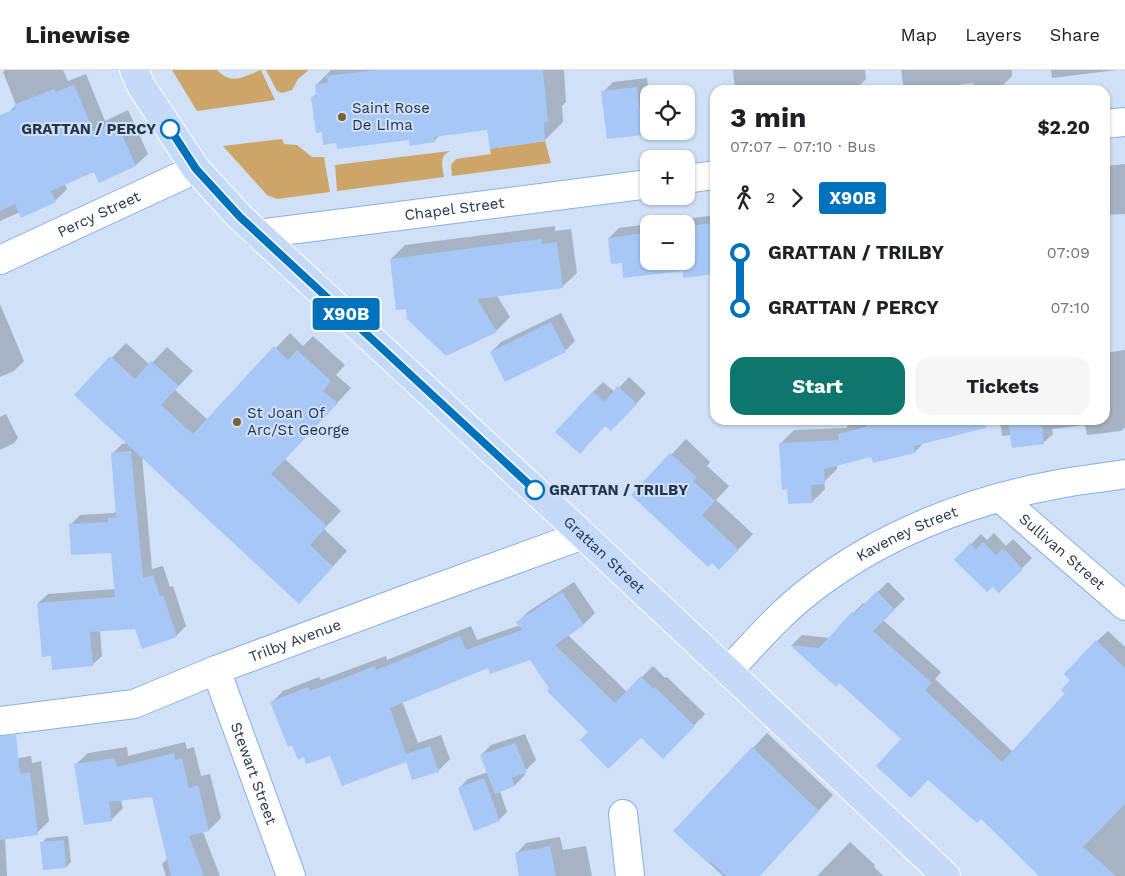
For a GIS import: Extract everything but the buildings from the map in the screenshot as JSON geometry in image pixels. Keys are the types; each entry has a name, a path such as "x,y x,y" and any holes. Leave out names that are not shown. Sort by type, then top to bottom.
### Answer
{"main road":[{"name":"Grattan Street","path":"134,70 141,86 196,169 258,234 583,535 946,876"}],"street":[{"path":"1110,124 1125,122"},
{"name":"Percy Street","path":"0,260 196,169"},
{"path":"695,178 710,176"},
{"name":"Chapel Street","path":"258,234 640,185"},
{"name":"Kaveney Street","path":"728,671 807,592 855,560 910,530 942,517 1000,498 1053,485 1125,474"},
{"name":"Sullivan Street","path":"1000,498 1125,606"},
{"name":"Trilby Avenue","path":"0,721 134,704 216,670 583,535"},
{"name":"Stewart Street","path":"216,670 291,876"},
{"path":"623,814 630,876"}],"shaded area":[{"path":"172,70 217,70 222,75 233,79 261,70 275,100 197,111"},
{"path":"266,70 309,70 298,79 292,90 282,93 277,91"},
{"path":"282,139 284,144 297,145 312,157 324,157 330,192 277,199 267,195 223,146"},
{"path":"545,141 551,163 452,176 451,165 456,159 491,154 490,149"},
{"path":"450,151 443,159 444,177 337,191 335,165"}],"bus line":[{"name":"X90B","path":"170,129 196,169 240,217 535,490"}],"place":[{"name":"Saint Rose De LIma","path":"342,117"},
{"name":"GRATTAN / PERCY","path":"170,129"},
{"name":"St Joan Of Arc/St George","path":"237,422"},
{"name":"GRATTAN / TRILBY","path":"535,490"}]}
